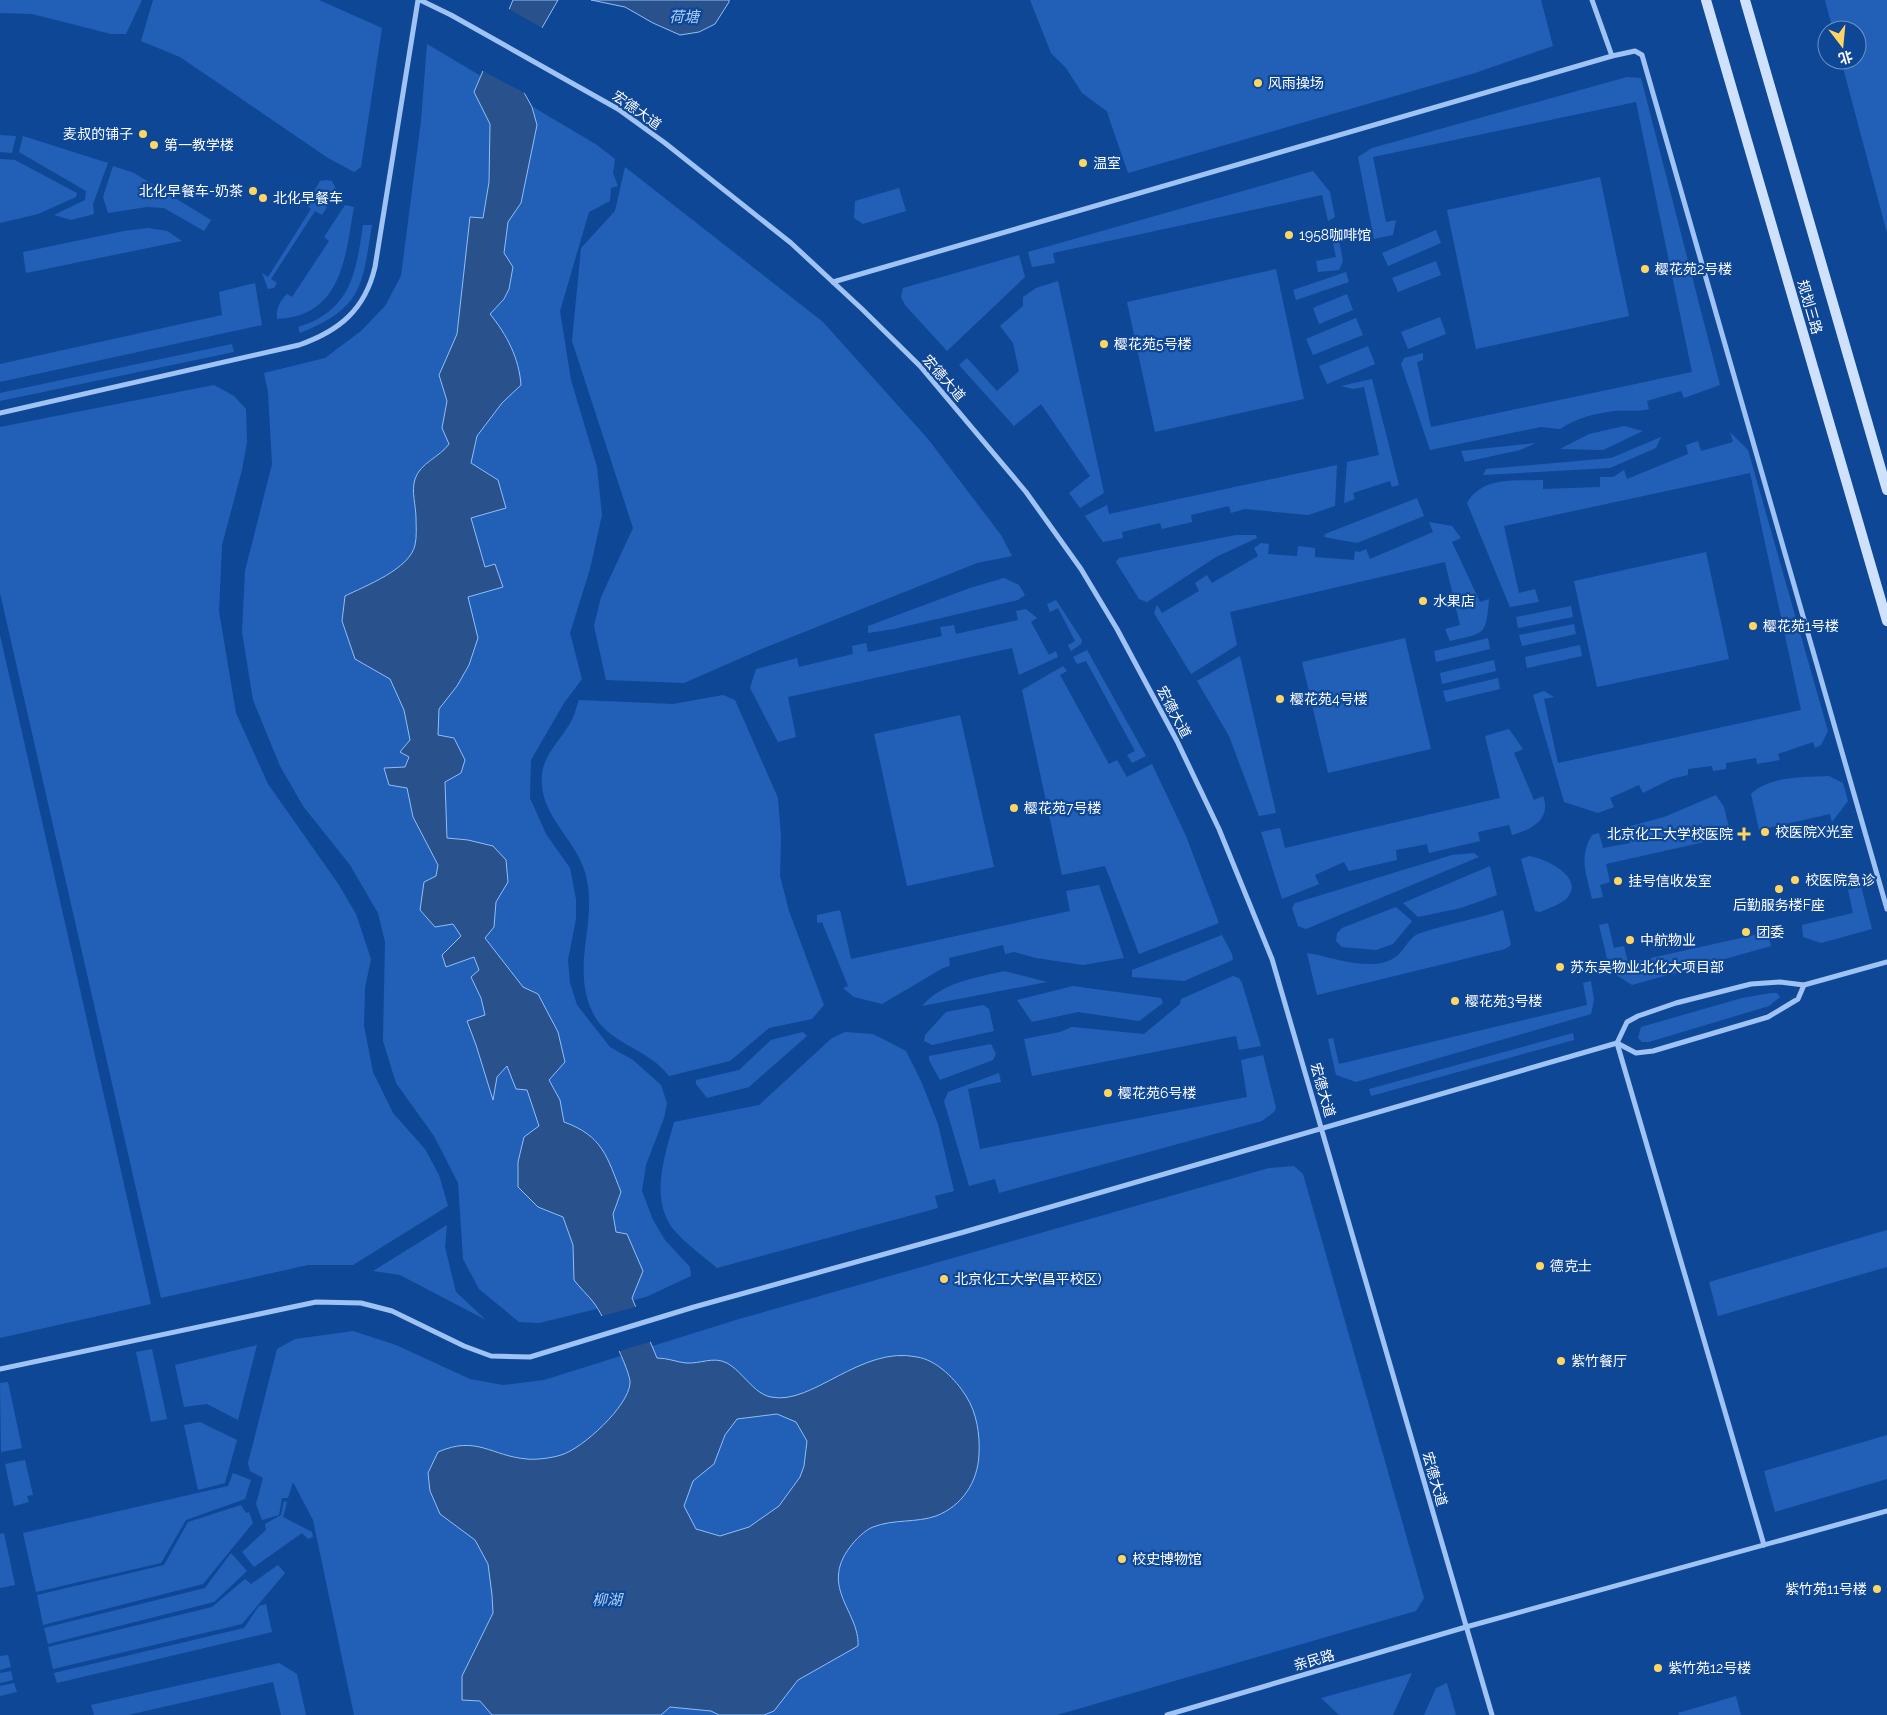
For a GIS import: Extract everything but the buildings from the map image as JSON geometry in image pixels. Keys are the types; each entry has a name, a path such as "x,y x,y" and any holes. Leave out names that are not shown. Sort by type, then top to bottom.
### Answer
{"main road":[{"name":"规划三路","path":"1706,0 1887,621"},
{"name":"规划三路","path":"1745,0 1887,490"}],"street":[{"name":"宏德大道","path":"419,0 451,15 597,96 672,149 792,243 920,366 1026,492 1080,570 1117,629 1178,741 1227,846 1272,959 1492,1715"},
{"path":"0,413 299,345 322,337 351,316 370,286 373,277 419,0"},
{"path":"1592,0 1612,56"},
{"path":"833,282 1612,56 1635,51 1642,55 1647,67 1838,745 1887,908"},
{"path":"1764,1545 1617,1043 1627,1022 1638,1016 1676,1003 1751,984 1780,982 1804,985 1887,962"},
{"path":"0,1369 316,1302 362,1303 392,1310 464,1346 491,1356 530,1357 657,1320 694,1307 964,1232 1617,1043 1636,1053 1653,1051 1768,1017 1798,999 1804,985"},
{"name":"亲民路","path":"1167,1715 1466,1627 1887,1511"}],"shaded area":[{"path":"0,0 142,0 126,34 111,34 32,14 0,13"},
{"path":"153,0 319,0 382,28 361,167 354,172 328,158 180,57 141,41"},
{"name":"风雨操场","path":"1030,0 1541,0 1553,46 1475,73 1128,173 1107,112 1116,118 1082,93 1066,68 1051,53"},
{"path":"1825,0 1887,0 1887,233 1844,70 1867,70 1867,20 1830,20"},
{"path":"427,44 597,145 615,159 613,173 618,186 611,188 610,201 589,212 560,311 571,380 597,467 602,515 590,569 570,633 582,679 564,703 531,760 530,798 546,834 570,868 576,899 576,919 568,960 570,983 577,1005 610,1047 633,1060 661,1085 667,1103 664,1118 646,1165 642,1191 653,1220 665,1240 690,1267 691,1276 646,1297 539,1323 519,1322 479,1289 463,1259 458,1183 434,1136 396,1083 383,1041 385,942 378,913 350,865 303,806 280,766 253,700 242,632 245,571 272,464 268,392 264,373 325,358 361,331 385,306 401,276 421,121"},
{"path":"1627,77 1641,78 1720,385 1684,398 1681,391 1647,401 1649,409 1613,411 1592,415 1572,422 1560,429 1541,427 1430,450 1401,364 1404,358 1423,353 1423,360 1417,362 1431,427 1692,372 1636,102 1373,157 1386,222 1396,220 1393,235 1374,239 1358,157 1372,148"},
{"path":"0,135 16,136 12,153 0,152"},
{"path":"23,136 108,163 93,204 94,214 71,220 54,215 85,200 86,191 19,152"},
{"path":"0,159 15,160 77,193 76,197 38,214 0,223"},
{"path":"113,166 134,173 211,220 204,231 164,208 147,207 108,213 103,197"},
{"path":"625,167 823,322 928,439 1001,535 1012,556 977,563 764,648 684,683 606,680 594,626 601,597 633,528 572,341 581,248 615,211"},
{"path":"1313,171 1330,192 1335,217 1328,221 1322,195 1053,253 1055,263 1032,267 1028,252"},
{"path":"1600,177 1629,316 1476,349 1447,210"},
{"path":"320,181 332,181 337,191 322,215 315,211 271,279 277,283 274,288 268,289 262,273 268,277 311,209 306,205"},
{"path":"899,188 906,211 863,224 854,218 855,201"},
{"path":"345,205 354,207 347,246 343,264 328,296 315,307 299,315 277,319 280,303 287,294 292,297 329,241 324,237"},
{"path":"363,225 372,225 365,264 356,292 348,304 336,314 321,324 300,333 298,327 316,320 330,311 348,288 357,259"},
{"path":"148,228 167,231 182,241 26,273 23,252 124,231"},
{"path":"1337,230 1343,261 1339,270 1318,272 1316,261 1336,257 1331,234"},
{"path":"1436,230 1441,243 1388,266 1382,253"},
{"path":"1019,255 1025,277 947,351 905,305 901,297 903,288"},
{"path":"1436,261 1441,275 1398,292 1392,278"},
{"path":"1276,269 1304,399 1155,432 1127,302"},
{"path":"1346,272 1349,282 1296,300 1293,290"},
{"path":"1058,281 1104,493 1080,508 1069,493 1090,476 1041,404 1014,426 959,365 967,358 997,391 1019,371 1013,343 1000,326 1023,306 1023,297 1036,288"},
{"path":"255,283 262,325 0,382 0,364 222,315 219,292"},
{"path":"1347,294 1353,310 1319,324 1313,308"},
{"path":"1440,317 1446,334 1408,349 1401,332"},
{"path":"1356,318 1363,335 1313,355 1306,339"},
{"path":"232,344 234,352 0,401 0,393"},
{"path":"1368,346 1375,364 1327,384 1319,366"},
{"path":"1372,379 1399,485 1392,487 1390,481 1353,493 1355,499 1344,503 1347,462 1379,455 1364,387 1353,389 1341,386"},
{"path":"214,385 234,396 246,409 247,442 242,470 222,545 219,611 236,713 268,784 339,885 356,914 371,959 365,988 364,1026 373,1072 393,1113 425,1149 439,1175 448,1206 353,1265 308,1265 161,1298 0,593 0,427"},
{"path":"1624,426 1643,431 1603,450 1560,449 1589,434"},
{"path":"1730,432 1748,450 1828,731 1821,745 1815,748 1813,742 1778,754 1780,760 1757,764 1756,758 1726,763 1726,769 1713,771 1712,766 1688,769 1688,775 1671,779 1643,793 1639,785 1610,798 1614,807 1598,813 1564,802 1533,695 1544,691 1554,697 1544,699 1558,763 1801,710 1750,473 1504,526 1519,593 1535,589 1539,602 1510,607 1467,503 1473,494 1481,488 1500,482 1543,480 1543,489 1600,487 1600,477 1613,477 1624,470 1627,479 1688,454 1686,445 1698,441 1701,451 1733,442"},
{"path":"1661,437 1656,448 1610,468 1483,475 1486,469 1611,458"},
{"path":"1536,443 1520,450 1465,462 1461,451"},
{"path":"1337,465 1335,506 1308,515 1245,509 1231,513 1229,506 1191,515 1192,522 1162,529 1160,523 1122,532 1123,538 1103,542 1085,516 1107,505 1109,514"},
{"path":"1417,498 1424,516 1357,543 1324,537 1325,534"},
{"path":"1429,522 1452,526 1461,538 1452,542 1480,602 1489,599 1485,626 1477,634 1450,641 1445,629 1460,625 1445,562 1230,612 1237,645 1191,674 1154,613 1157,605 1162,613 1199,591 1195,583 1207,575 1212,583 1258,556 1254,548 1261,543 1269,544 1268,554 1297,556 1298,546 1315,548 1315,557 1354,560 1355,551 1360,552 1366,549 1370,559 1433,532"},
{"path":"1236,535 1256,535 1257,538 1216,557 1147,602 1139,599 1116,562 1119,558"},
{"path":"1706,552 1729,659 1597,687 1574,581"},
{"path":"1004,578 1019,585 1025,595 1018,600 894,629 868,633 868,626 970,588"},
{"path":"1056,600 1082,640 1081,644 1071,651 1068,645 1075,641 1058,608 1050,612 1047,604"},
{"path":"1571,606 1573,617 1518,628 1516,617"},
{"path":"1026,609 1037,618 1031,622 1049,655 1056,651 1058,657 1019,675 1012,648 788,697 796,737 778,742 750,688 756,669 797,658 799,667 853,654 852,646 866,643 868,652 942,636 940,627 954,625 956,634 1018,620 1016,611"},
{"path":"1574,624 1576,634 1522,646 1519,635"},
{"path":"0,635 151,1304 0,1338"},
{"path":"1405,638 1431,749 1328,773 1302,662"},
{"path":"1488,638 1490,649 1436,662 1434,651"},
{"path":"1580,645 1582,656 1527,668 1525,657"},
{"path":"1087,650 1146,756 1132,763 1127,755 1135,751 1086,661 1077,664 1073,657"},
{"path":"1240,656 1276,813 1259,816 1229,736 1197,681"},
{"path":"1494,660 1496,671 1442,684 1440,673"},
{"path":"1063,666 1067,671 1060,675 1109,764 1117,760 1127,777 1152,764 1186,836 1219,923 1139,954 1105,866 1062,875 1022,690"},
{"path":"1498,678 1500,689 1446,702 1443,691"},
{"path":"723,695 735,700 778,798 781,837 780,876 789,911 824,1005 812,1019 769,1028 730,1061 669,1076 651,1059 609,1033 594,1015 587,996 584,978 589,906 584,869 579,857 557,824 545,801 542,788 542,774 546,760 574,716 579,700 673,704"},
{"path":"960,715 994,867 907,886 874,734"},
{"path":"1509,729 1523,749 1514,753 1534,800 1543,796 1545,804 1545,811 1542,817 1533,827 1512,835 1509,825 1478,832 1480,841 1429,853 1427,844 1396,850 1397,860 1349,871 1344,862 1315,875 1319,884 1282,899 1261,832 1280,828 1285,848 1500,798 1485,736"},
{"path":"1829,776 1843,783 1848,801 1832,822 1830,814 1759,830 1751,794 1758,788 1787,779"},
{"path":"1716,795 1724,807 1731,836 1606,864 1610,882 1600,885 1603,897 1592,899 1586,874 1585,851 1592,835 1599,833 1603,848 1630,843 1627,827 1664,817"},
{"path":"1474,853 1479,857 1306,929 1298,926 1292,908 1295,903 1452,855"},
{"path":"1529,856 1552,864 1567,875 1571,882 1572,889 1568,897 1559,904 1540,912 1535,911 1521,859"},
{"path":"1490,866 1497,895 1461,908 1418,917 1403,903"},
{"path":"1099,885 1124,958 1083,965 1036,958 1014,952 1005,954 1003,945 949,958 950,966 943,968 882,1004 854,997 843,988 848,986 822,922 817,923 817,915 840,910 851,959 1070,911 1066,891"},
{"path":"1861,886 1872,929 1821,943 1803,937 1802,925 1853,913 1848,890"},
{"path":"1396,907 1412,921 1393,944 1376,950 1342,947 1336,941 1337,933 1342,928"},
{"path":"1503,910 1511,945 1505,949 1317,995 1307,953 1353,963 1377,964 1397,956 1412,938 1418,934"},
{"path":"1608,923 1614,948 1624,946 1628,963 1768,932 1771,946 1632,985 1610,971 1599,925"},
{"path":"1222,935 1232,954 1233,960 1184,981 1132,977 1132,970"},
{"path":"1004,971 1047,982 922,1006 939,991 949,986"},
{"path":"1233,976 1239,978 1242,983 1261,1046 1239,1050 1236,1036 1032,1076 1024,1039 1060,1032 1072,1027 1144,1034 1180,1004 1181,999"},
{"path":"1591,981 1594,1000 1591,1014 1356,1082 1336,1075 1328,1039 1333,1038 1339,1064 1587,1005 1583,983"},
{"path":"1073,986 1161,998 1163,1003 1139,1021 1078,1012 1032,1022 1017,1000"},
{"path":"1777,993 1780,997 1769,1006 1649,1042 1642,1042 1638,1038 1641,1027 1742,998"},
{"path":"983,1005 989,1009 994,1031 932,1045 924,1041 925,1035 946,1012"},
{"path":"803,1032 807,1036 749,1087 707,1098 696,1084 696,1080 739,1070 771,1040"},
{"path":"845,1032 873,1034 906,1051 921,1081 938,1124 954,1191 935,1196 938,1208 717,1268 674,1230 666,1218 662,1205 661,1177 663,1162 674,1122 759,1105 832,1038"},
{"path":"1573,1033 1574,1040 1371,1096 1369,1089"},
{"path":"991,1044 996,1054 993,1060 940,1080 929,1060 929,1056"},
{"path":"1263,1055 1276,1108 1274,1112 1262,1121 999,1193 995,1179 969,1186 944,1101 948,1092 999,1073 1001,1082 968,1089 980,1149 1247,1097 1241,1060"},
{"path":"1294,1166 1303,1174 1424,1598 1416,1611 1057,1715 354,1715 313,1520 293,1482 288,1498 282,1498 279,1515 262,1520 256,1504 263,1478 250,1471 248,1463 277,1349 295,1339 353,1331 396,1345 470,1379 503,1385 544,1380 739,1319 1269,1168"},
{"path":"447,1225 445,1247 456,1292 486,1320 400,1275 373,1271"},
{"path":"1887,1230 1887,1267 1718,1316 1709,1282"},
{"path":"257,1345 238,1420 207,1404 184,1407 175,1365"},
{"path":"152,1349 167,1419 151,1422 136,1352"},
{"path":"8,1382 22,1448 1,1452 0,1383"},
{"path":"200,1422 237,1440 225,1483 198,1490 184,1425"},
{"path":"1887,1435 1887,1479 1775,1512 1764,1471"},
{"path":"25,1460 33,1495 27,1496 29,1502 14,1506 5,1464"},
{"path":"233,1473 251,1480 245,1499 186,1520 161,1563 36,1592 23,1533 228,1486"},
{"path":"284,1501 287,1502 283,1517 312,1532 313,1537 308,1539 302,1533 254,1567 242,1552 266,1530 265,1524 281,1515"},
{"path":"241,1505 246,1513 249,1512 253,1523 203,1584 43,1625 37,1595 164,1565 188,1522"},
{"path":"4,1533 15,1585 0,1588 0,1534"},
{"path":"231,1553 247,1571 214,1602 48,1644 44,1628 205,1588"},
{"path":"278,1565 285,1573 242,1624 53,1669 48,1647 212,1607 245,1579 251,1584"},
{"path":"266,1604 272,1632 57,1683 54,1673 244,1628 259,1606"},
{"path":"8,1655 11,1667 0,1670 0,1656"},
{"path":"279,1663 297,1674 306,1715 281,1715 273,1682 128,1715 94,1715 91,1705"},
{"path":"11,1671 13,1680 0,1683 0,1673"},
{"path":"1412,1673 1393,1715 1339,1715 1321,1698"},
{"path":"14,1683 17,1692 0,1696 0,1686"},
{"path":"1447,1683 1456,1715 1424,1715 1436,1688"},
{"path":"1736,1696 1741,1715 1679,1715 1678,1713"}],"water":[{"name":"柳湖","path":"513,0 558,0 539,33 520,85 532,107 537,125 521,203 508,222 504,253 513,267 509,289 504,299 490,314 502,330 515,356 521,385 502,403 477,436 471,463 498,480 506,508 471,518 485,567 495,564 503,587 468,597 478,638 469,665 457,686 439,709 438,735 454,738 465,760 461,773 445,782 447,838 468,840 493,846 506,860 508,882 496,902 494,927 485,938 523,987 538,994 558,1032 565,1062 549,1080 560,1100 564,1122 587,1134 595,1141 602,1149 612,1168 621,1192 613,1214 616,1232 627,1234 643,1271 632,1298 657,1358 686,1363 712,1360 722,1361 733,1367 759,1392 771,1397 787,1397 803,1393 876,1359 896,1356 917,1357 939,1366 957,1384 970,1403 977,1424 979,1447 976,1474 967,1492 954,1506 936,1516 921,1520 888,1523 870,1528 850,1547 838,1575 839,1587 857,1634 858,1646 798,1680 774,1711 764,1715 719,1715 711,1711 670,1707 661,1715 492,1715 480,1701 462,1700 462,1676 493,1613 492,1595 488,1564 475,1540 440,1514 430,1491 428,1473 438,1452 463,1445 484,1448 527,1459 561,1455 592,1436 603,1425 622,1403 630,1383 621,1355 603,1318 594,1303 574,1280 573,1245 563,1217 538,1207 518,1187 518,1162 524,1137 539,1126 527,1090 516,1089 507,1066 497,1077 493,1100 467,1021 485,1015 481,998 471,977 479,970 474,957 446,967 442,955 461,936 453,924 435,927 420,910 424,882 436,876 438,865 413,817 407,788 389,785 384,768 405,767 409,757 400,752 410,740 404,710 390,679 355,659 342,621 345,596 386,576 405,562 411,554 415,545 416,535 415,479 421,469 449,444 442,428 447,401 439,375 457,334 470,217 483,218 489,182 490,124 474,92","holes":["777,1414 796,1422 807,1441 804,1466 800,1477 779,1506 749,1527 720,1536 696,1529 684,1506 693,1481 714,1464 725,1435 737,1419"]},
{"name":"荷塘","path":"591,0 729,0 729,2 715,24 699,32 680,35 653,23 625,7"}],"pier":[{"path":"507,8 544,29 523,85 528,95 481,70"},
{"path":"638,1306 653,1341 616,1352 599,1317"}],"place":[{"name":"风雨操场","path":"1258,83"},
{"name":"麦叔的铺子","path":"143,134"},
{"name":"第一教学楼","path":"154,145"},
{"name":"温室","path":"1083,163"},
{"name":"北化早餐车-奶茶","path":"253,191"},
{"name":"北化早餐车","path":"263,198"},
{"name":"1958咖啡馆","path":"1289,235"},
{"name":"樱花苑2号楼","path":"1645,269"},
{"name":"樱花苑5号楼","path":"1104,344"},
{"name":"水果店","path":"1423,601"},
{"name":"樱花苑1号楼","path":"1753,626"},
{"name":"樱花苑4号楼","path":"1280,699"},
{"name":"樱花苑7号楼","path":"1014,808"},
{"name":"校医院X光室","path":"1765,832"},
{"name":"北京化工大学校医院","path":"1744,834"},
{"name":"校医院急诊","path":"1795,880"},
{"name":"挂号信收发室","path":"1618,881"},
{"name":"后勤服务楼F座","path":"1779,889"},
{"name":"团委","path":"1746,932"},
{"name":"中航物业","path":"1630,940"},
{"name":"苏东吴物业北化大项目部","path":"1560,967"},
{"name":"樱花苑3号楼","path":"1455,1001"},
{"name":"樱花苑6号楼","path":"1108,1093"},
{"name":"德克士","path":"1540,1266"},
{"name":"北京化工大学(昌平校区)","path":"944,1279"},
{"name":"紫竹餐厅","path":"1561,1361"},
{"name":"校史博物馆","path":"1122,1559"},
{"name":"紫竹苑11号楼","path":"1877,1589"},
{"name":"紫竹苑12号楼","path":"1658,1668"}]}
